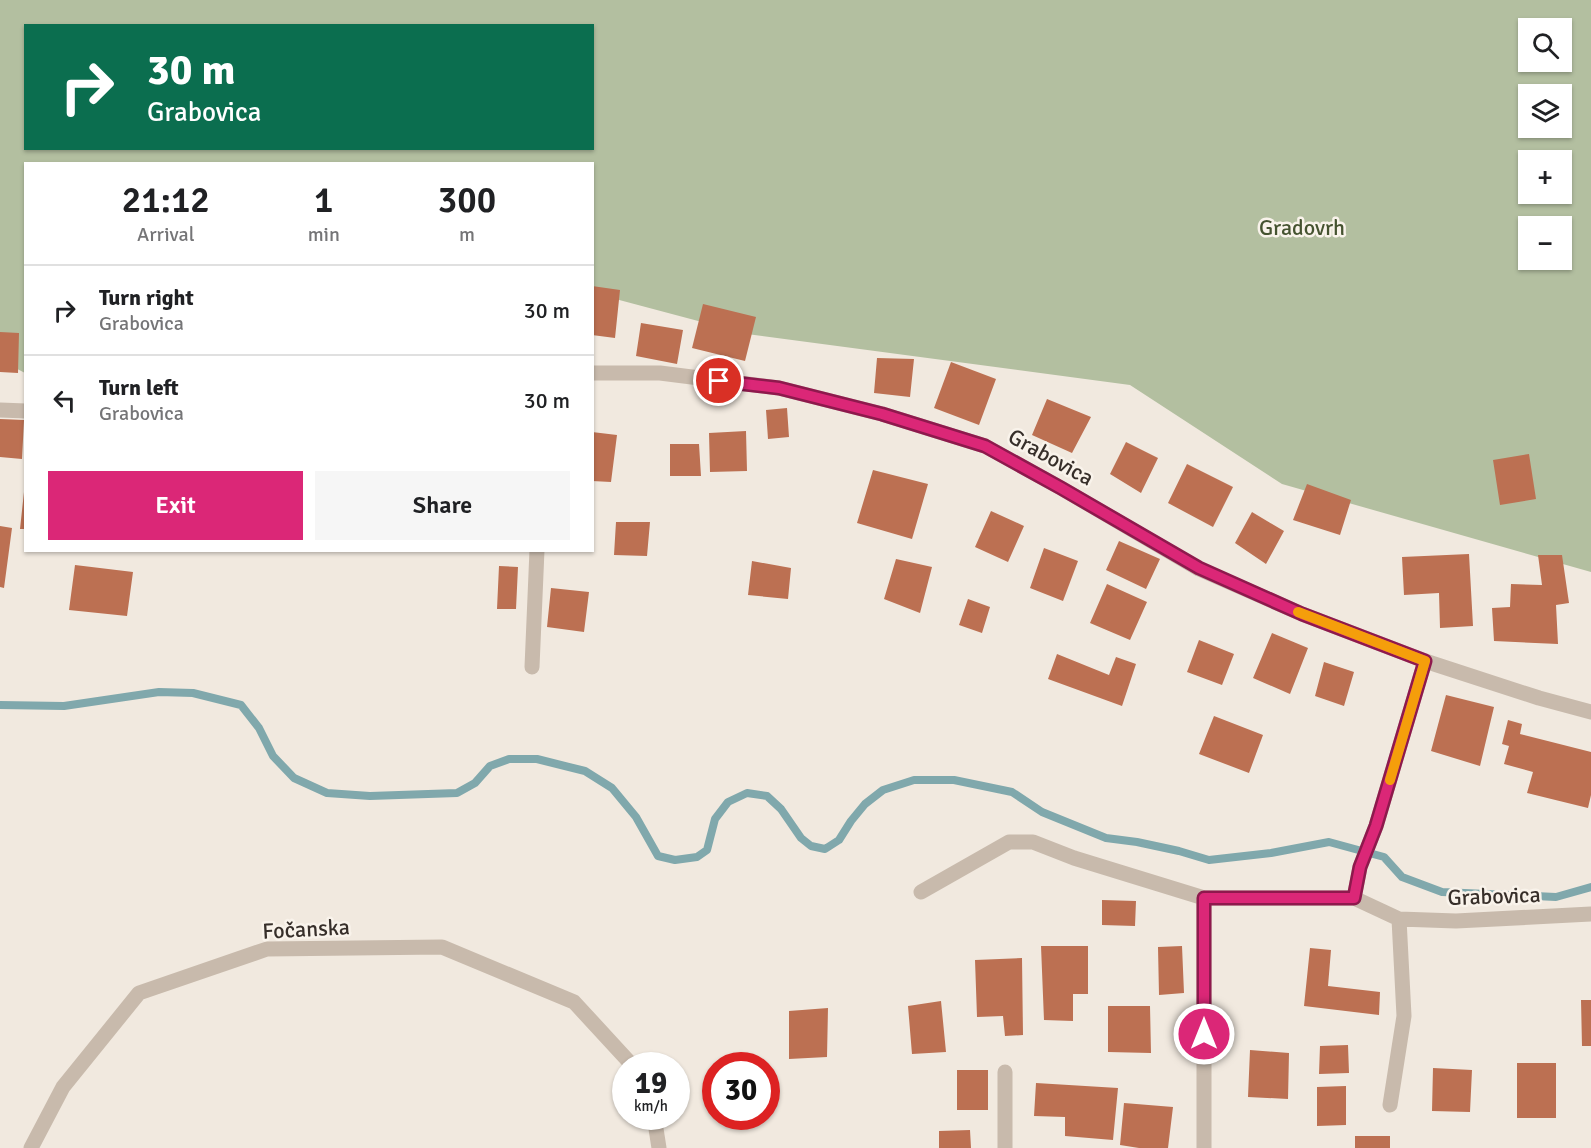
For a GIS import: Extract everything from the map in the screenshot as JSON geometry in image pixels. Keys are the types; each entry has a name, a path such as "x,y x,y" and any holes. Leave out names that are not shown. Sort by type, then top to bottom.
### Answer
{"street":[{"name":"Grabovica","path":"594,373 660,373 779,388 882,414 985,446 1199,568 1302,614 1425,661 1539,698 1591,712"},
{"path":"0,410 24,411"},
{"path":"532,667 537,552"},
{"path":"1354,898 1360,867 1376,826 1425,661"},
{"name":"Grabovica","path":"921,892 1009,842 1033,842 1074,858 1204,898 1354,898 1400,919 1456,921 1591,914"},
{"path":"1204,898 1204,1148"},
{"path":"1390,1105 1404,1016 1400,919"},
{"name":"Fočanska","path":"32,1148 63,1087 139,993 267,950 442,947 574,1002 620,1052"},
{"path":"1005,1072 1005,1148"},
{"path":"656,1130 659,1148"}],"green space":[{"name":"Gradovrh","path":"0,0 1591,0 1591,572 1282,484 1130,385 747,334 594,293 594,162 24,162 24,372 0,360"}],"building":[{"path":"594,286 620,290 615,338 594,335"},
{"path":"703,304 756,317 745,361 692,348"},
{"path":"641,323 683,330 677,364 636,356"},
{"path":"0,332 19,333 18,373 0,372"},
{"path":"877,358 914,359 910,397 874,393"},
{"path":"951,362 996,379 979,425 934,408"},
{"path":"1047,399 1091,417 1072,453 1032,435"},
{"path":"787,408 789,437 768,439 766,410"},
{"path":"0,419 24,420 22,459 0,457"},
{"path":"746,431 747,471 710,472 709,433"},
{"path":"594,432 617,435 611,482 594,481"},
{"path":"1126,442 1158,458 1141,493 1110,474"},
{"path":"670,444 699,444 701,476 670,476"},
{"path":"1529,454 1536,499 1500,505 1493,460"},
{"path":"1187,464 1233,487 1213,527 1168,503"},
{"path":"873,470 928,484 912,539 857,523"},
{"path":"1307,484 1351,500 1340,535 1293,520"},
{"path":"24,492 24,529 20,529"},
{"path":"991,511 1024,526 1008,562 975,547"},
{"path":"1252,512 1284,531 1266,564 1235,543"},
{"path":"616,522 650,522 647,556 614,555"},
{"path":"0,526 12,528 4,588 0,587"},
{"path":"1119,541 1160,559 1146,589 1106,570"},
{"path":"1044,548 1078,561 1063,601 1030,588"},
{"path":"1469,554 1473,626 1440,628 1439,593 1404,595 1402,557"},
{"path":"1538,555 1562,555 1569,603 1556,605 1558,644 1494,641 1492,608 1510,607 1511,584 1542,585"},
{"path":"896,559 932,567 920,613 884,599"},
{"path":"752,561 791,568 788,599 748,595"},
{"path":"75,565 133,572 127,616 69,610"},
{"path":"499,566 518,567 516,609 497,609"},
{"path":"1107,584 1147,602 1130,640 1090,623"},
{"path":"551,588 589,592 584,632 547,627"},
{"path":"968,599 990,607 982,633 959,625"},
{"path":"1272,633 1308,648 1290,694 1253,678"},
{"path":"1199,640 1234,654 1222,685 1187,672"},
{"path":"1057,654 1109,675 1116,657 1136,664 1122,706 1048,679"},
{"path":"1324,662 1354,672 1344,706 1315,696"},
{"path":"1446,695 1494,707 1480,766 1431,751"},
{"path":"1214,716 1263,735 1249,773 1199,754"},
{"path":"1508,720 1522,724 1520,734 1591,752 1591,795 1588,808 1527,793 1533,772 1504,764 1509,746 1502,744"},
{"path":"1102,900 1136,901 1135,926 1102,925"},
{"path":"1041,946 1088,946 1088,994 1073,994 1073,1021 1044,1020"},
{"path":"1182,946 1184,993 1159,995 1158,947"},
{"path":"1310,948 1331,950 1328,986 1380,992 1379,1015 1304,1006"},
{"path":"1022,958 1023,1035 1005,1036 1003,1016 977,1017 975,960"},
{"path":"1581,1000 1591,1000 1591,1046 1582,1046"},
{"path":"941,1001 946,1052 912,1054 908,1006"},
{"path":"1108,1006 1150,1006 1151,1053 1108,1052"},
{"path":"828,1008 827,1057 789,1059 789,1011"},
{"path":"1348,1045 1349,1073 1319,1074 1320,1046"},
{"path":"1250,1050 1289,1053 1288,1099 1248,1097"},
{"path":"1517,1063 1556,1063 1556,1118 1517,1118"},
{"path":"1433,1068 1472,1070 1470,1112 1432,1111"},
{"path":"957,1070 988,1070 988,1110 957,1110"},
{"path":"1036,1083 1118,1088 1113,1140 1065,1136 1065,1117 1034,1116"},
{"path":"1346,1086 1346,1125 1317,1126 1317,1087"},
{"path":"1124,1103 1173,1107 1168,1148 1139,1148 1120,1145"},
{"path":"970,1130 971,1148 939,1148 939,1131"},
{"path":"1355,1136 1390,1136 1390,1148 1355,1148"}],"waterway":[{"path":"0,705 64,706 159,692 193,693 241,705 259,728 273,756 294,778 327,793 370,796 457,793 475,783 490,766 509,759 537,759 585,771 612,788 636,817 658,856 675,860 697,857 707,850 715,819 728,802 747,793 767,796 781,809 801,838 811,846 825,849 839,840 865,804 883,790 914,780 954,780 1012,792 1042,812 1106,838 1137,842 1209,860 1271,853 1329,842 1384,857 1402,877 1442,892 1556,897 1591,887"}],"slow traffic":[{"path":"1298,612 1425,661 1390,780"}],"route":[{"path":"719,381 779,388 882,414 985,446 1199,568 1302,614 1425,661 1376,826 1360,867 1354,898 1204,898 1204,1034"}]}
